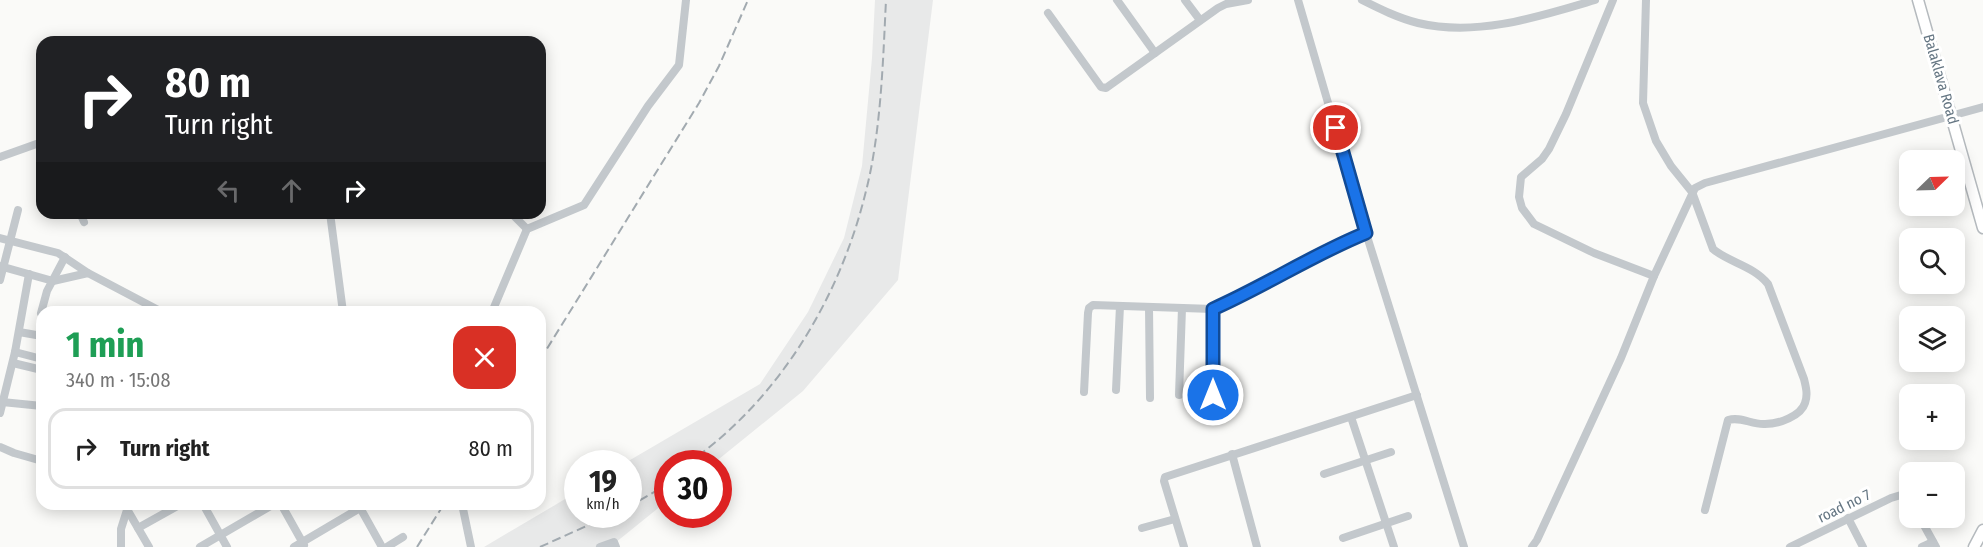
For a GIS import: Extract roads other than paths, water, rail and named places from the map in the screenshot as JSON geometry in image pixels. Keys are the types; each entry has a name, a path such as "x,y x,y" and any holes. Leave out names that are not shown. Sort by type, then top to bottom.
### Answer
{"main road":[{"name":"Balaklava Road","path":"1918,0 1983,228"},
{"path":"1978,546 1983,530"}],"street":[{"path":"495,306 527,229 584,205 648,106 679,65 686,0"},
{"path":"1117,0 1155,53"},
{"path":"1185,0 1200,20"},
{"path":"1048,14 1101,87 1106,88 1112,86 1200,20 1226,4 1248,0"},
{"path":"1298,0 1366,233 1464,547"},
{"path":"1362,0 1386,12 1418,23 1463,28 1511,22 1595,0"},
{"path":"1613,0 1557,134 1542,159 1521,177 1519,197 1522,208 1538,227 1594,253 1654,276"},
{"path":"1646,0 1643,103 1656,141 1671,166 1692,192 1715,251 1740,262 1768,284 1807,392 1805,403 1800,411 1790,418 1765,424 1739,419 1728,420 1705,510"},
{"path":"1532,547 1621,358 1654,276 1692,192 1705,183 1983,107"},
{"path":"0,158 36,144"},
{"path":"0,280 18,210"},
{"path":"331,219 342,306"},
{"path":"517,219 527,229"},
{"path":"1084,392 1089,308 1093,305 1213,309 1304,264 1330,248 1366,233"},
{"path":"0,238 58,253 87,273 150,306"},
{"path":"44,306 65,257"},
{"path":"2,266 53,281 87,273"},
{"path":"0,413 13,363 29,274"},
{"path":"1116,390 1120,306"},
{"path":"1149,308 1150,398"},
{"path":"1179,395 1182,308"},
{"path":"1213,309 1213,395"},
{"path":"19,332 36,335"},
{"path":"15,352 36,357"},
{"path":"13,363 36,369"},
{"path":"1184,547 1164,481 1165,477 1417,395"},
{"path":"3,402 36,405"},
{"path":"1351,417 1394,547"},
{"path":"0,447 36,460"},
{"path":"1324,474 1390,452"},
{"path":"1232,454 1257,547"},
{"name":"road no 7","path":"1790,547 1899,495"},
{"path":"121,547 121,529 125,510"},
{"path":"128,510 149,547"},
{"path":"138,528 170,510"},
{"path":"206,510 227,547"},
{"path":"200,547 264,510"},
{"path":"284,510 304,545"},
{"path":"294,547 304,545 354,510"},
{"path":"362,510 382,547"},
{"path":"463,510 471,547"},
{"path":"1343,538 1408,516"},
{"path":"1848,518 1863,547"},
{"path":"1142,528 1175,519"},
{"path":"1922,547 1935,544 1926,528"},
{"path":"387,547 403,537"},
{"path":"600,547 614,542 616,547"}],"railway":[{"path":"546,350 699,103 719,66 748,0"},
{"path":"705,450 750,409 777,378 801,344 840,270 855,231 875,145 881,96 886,0"},
{"path":"642,499 654,492"},
{"path":"417,547 440,510"},
{"path":"540,547 582,528"}]}
